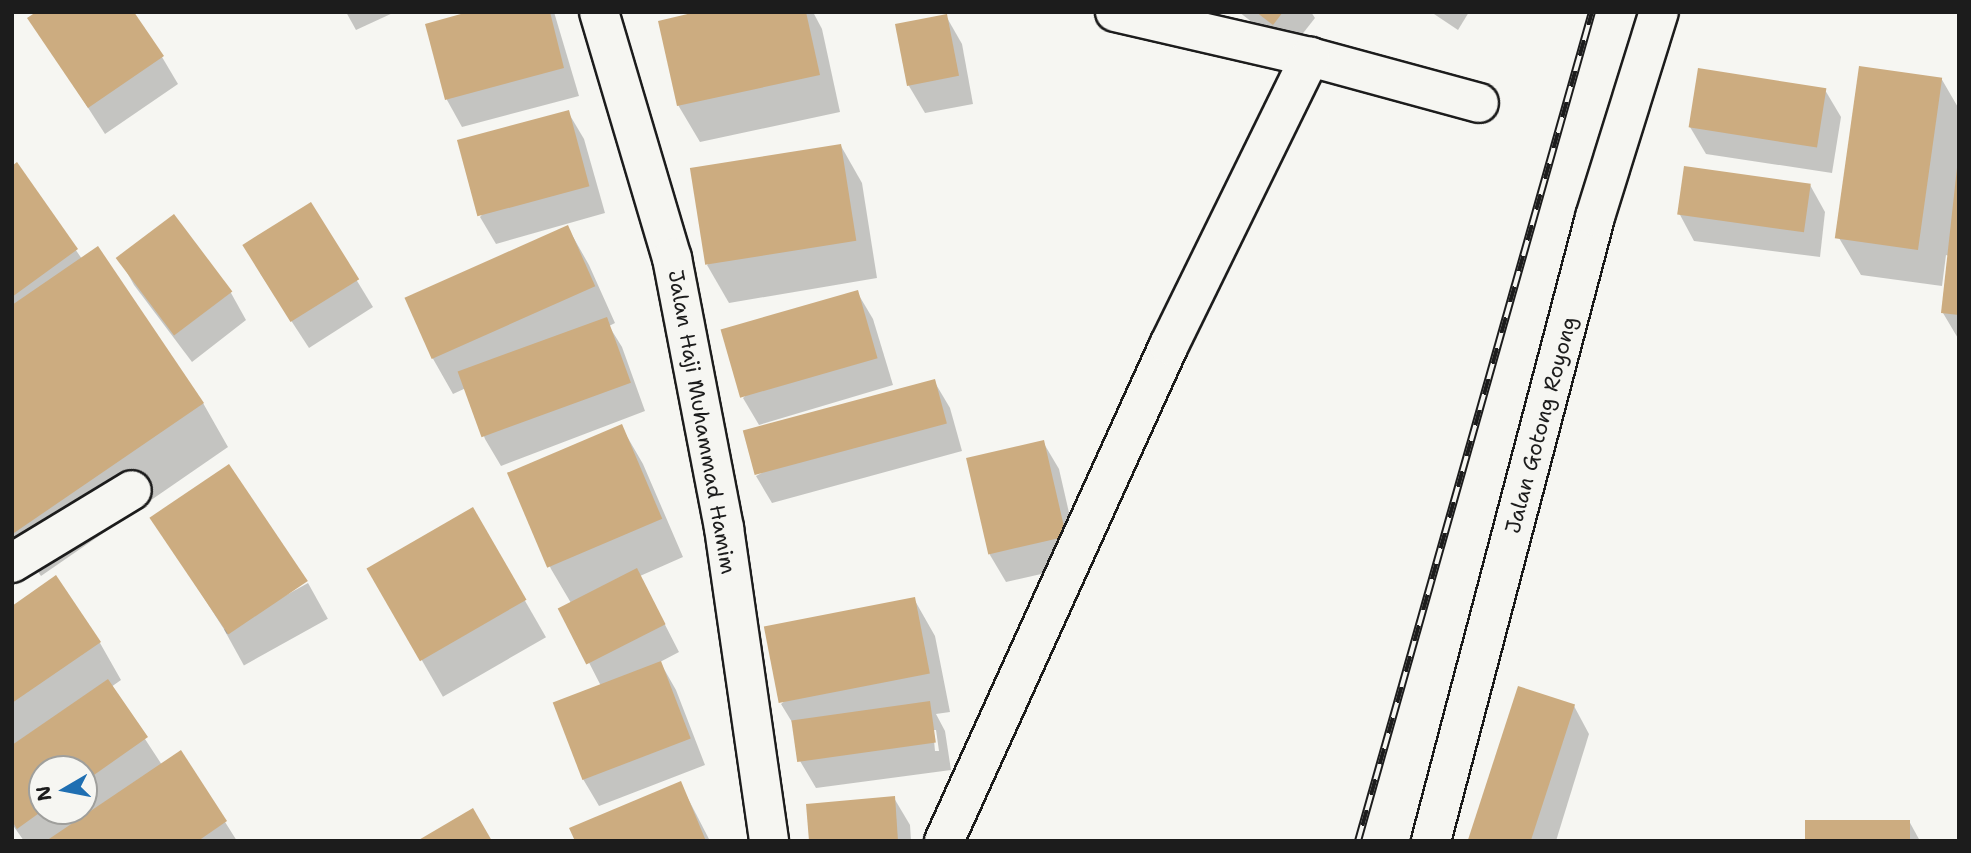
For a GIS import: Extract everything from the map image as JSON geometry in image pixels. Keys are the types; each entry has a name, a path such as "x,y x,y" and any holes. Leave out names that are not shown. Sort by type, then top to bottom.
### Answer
{"street":[{"name":"Jalan Haji Muhammad Hamim","path":"599,12 672,258 724,528 769,841"},
{"path":"1115,12 1310,57 1479,103"},
{"name":"Jalan Gotong Royong","path":"1431,841 1595,217 1659,12"},
{"path":"944,841 1169,345 1310,57"},
{"path":"12,563 132,490"}],"building":[{"path":"36,12 134,12 164,56 88,108 27,18"},
{"path":"468,12 550,12 564,68 445,100 425,24"},
{"path":"696,12 806,12 820,75 677,106 658,21"},
{"path":"1256,12 1283,12 1273,25"},
{"path":"947,14 959,76 907,86 895,24"},
{"path":"1859,66 1942,78 1918,250 1835,238"},
{"path":"1698,68 1826,88 1817,148 1689,127"},
{"path":"569,110 589,186 477,216 457,140"},
{"path":"841,144 856,241 705,265 690,168"},
{"path":"17,162 78,249 12,297 12,166"},
{"path":"1684,166 1811,184 1804,232 1677,215"},
{"path":"1959,168 1959,315 1941,313"},
{"path":"311,202 359,279 291,322 242,245"},
{"path":"174,214 232,291 174,335 116,258"},
{"path":"568,225 595,286 432,359 404,298"},
{"path":"98,246 204,403 14,533 12,305"},
{"path":"858,290 878,358 740,398 721,329"},
{"path":"607,317 631,383 482,437 458,371"},
{"path":"935,379 947,423 755,475 743,431"},
{"path":"622,424 662,519 547,568 507,473"},
{"path":"1044,440 1066,536 988,554 966,458"},
{"path":"229,464 308,581 228,635 149,518"},
{"path":"473,507 526,600 420,661 366,568"},
{"path":"637,568 666,624 586,665 558,608"},
{"path":"56,575 101,642 12,703 12,606"},
{"path":"915,597 930,674 779,703 764,626"},
{"path":"661,661 691,738 582,780 553,703"},
{"path":"108,679 148,737 98,772 98,755 28,755 28,821 17,829 12,821 12,745"},
{"path":"1518,686 1575,705 1531,841 1468,841"},
{"path":"930,701 936,743 797,762 791,720"},
{"path":"181,750 227,821 198,841 46,841 70,825 98,825 98,806"},
{"path":"681,781 706,841 575,841 569,828"},
{"path":"895,796 898,841 809,841 806,804"},
{"path":"473,808 492,841 417,841"},
{"path":"1805,820 1910,820 1910,841 1805,841"}],"railway":[{"path":"1358,841 1592,12"}]}
